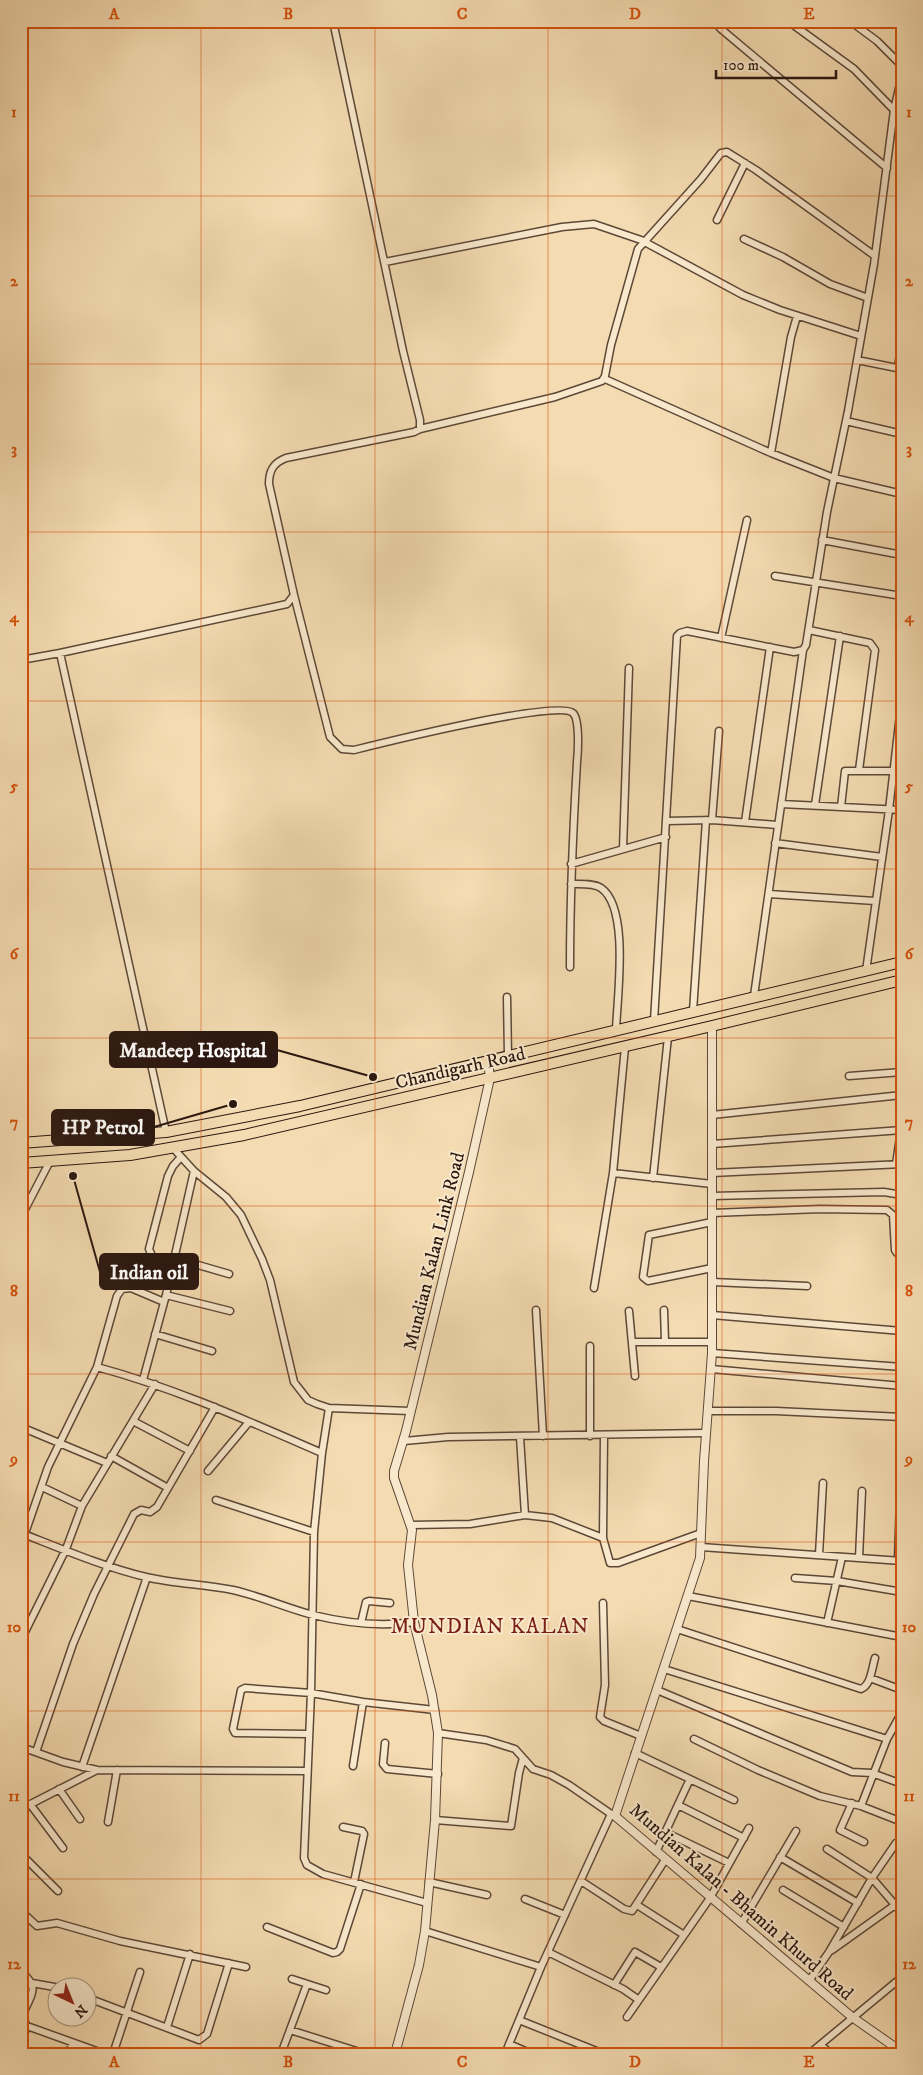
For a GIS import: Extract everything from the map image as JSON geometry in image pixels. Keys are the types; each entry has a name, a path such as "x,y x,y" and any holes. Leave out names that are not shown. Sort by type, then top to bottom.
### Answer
{"main road":[{"name":"Chandigarh Road","path":"21,1143 166,1132 300,1106 902,962"},
{"name":"Chandigarh Road","path":"21,1164 130,1155 174,1149 244,1135 668,1037 902,980"}],"street":[{"path":"333,21 420,420 420,429"},
{"path":"714,21 721,29 886,168"},
{"path":"788,21 854,69 894,110"},
{"path":"850,21 877,42 902,66"},
{"path":"754,996 770,894 777,824 790,747 802,650 806,645 822,540 862,336 875,256 894,110 902,75"},
{"path":"570,966 571,864 578,750 576,718 574,714 570,711 558,710 504,716 354,750 342,749 330,737 294,595 269,484 273,467 278,461 286,458 414,432 555,397 597,384 604,379 611,345 636,255 643,241 701,179 721,153 728,152 745,163 826,219 875,256"},
{"path":"717,220 745,163"},
{"path":"385,262 587,223 600,225 643,241 734,290 797,316 862,336"},
{"path":"744,239 783,257 830,284 868,298"},
{"path":"771,452 791,337 797,316"},
{"path":"857,360 900,369 902,340"},
{"path":"604,379 834,478 902,494"},
{"path":"846,421 902,434"},
{"path":"721,638 747,520"},
{"path":"822,540 902,555"},
{"path":"775,576 902,596"},
{"path":"21,660 281,607 287,604 294,595"},
{"path":"808,630 870,643 875,650 859,770"},
{"path":"654,1021 677,636 688,631 794,652 802,650"},
{"path":"816,806 840,636"},
{"path":"745,822 770,647"},
{"path":"60,653 166,1132"},
{"path":"623,848 629,668"},
{"path":"866,971 889,810 902,697"},
{"path":"693,1011 709,820 720,731"},
{"path":"841,807 844,771 894,771 902,768"},
{"path":"781,804 902,810"},
{"path":"667,821 709,820 777,824"},
{"path":"571,864 666,836"},
{"path":"775,843 882,857"},
{"path":"571,884 598,886 614,907 620,946 616,1030"},
{"path":"770,894 875,900"},
{"path":"507,997 508,1056"},
{"name":"Mundian Kalan - Bhamin Khurd Road","path":"712,1026 712,1353 704,1461 701,1547 697,1568 688,1596 613,1815 852,2017 902,2052"},
{"path":"653,1178 668,1037"},
{"path":"594,1288 613,1173 625,1046"},
{"name":"Mundian Kalan Link Road","path":"411,1525 393,1474 404,1441 470,1172 490,1078 488,1061"},
{"path":"849,1076 902,1072"},
{"path":"712,1115 902,1095"},
{"path":"712,1144 901,1128 899,1164 712,1173"},
{"path":"174,1149 194,1171 226,1197 248,1229 270,1280 296,1387 312,1402 330,1408 410,1411"},
{"path":"181,1157 173,1166 168,1176 149,1249 153,1258 229,1274"},
{"path":"21,1217 50,1161"},
{"path":"143,1380 166,1295 194,1171"},
{"path":"613,1173 712,1184"},
{"path":"712,1196 884,1192 902,1195"},
{"path":"712,1213 820,1208 886,1210 893,1215 895,1250 897,1253 902,1254"},
{"path":"712,1222 649,1235 643,1277 648,1281 712,1268"},
{"path":"712,1282 808,1286"},
{"path":"21,1544 23,1534 59,1443 97,1367 117,1296 122,1289 131,1288 164,1302"},
{"path":"166,1295 230,1311"},
{"path":"536,1310 543,1436"},
{"path":"629,1310 636,1376"},
{"path":"664,1310 664,1342"},
{"path":"712,1315 902,1331"},
{"path":"155,1334 212,1351"},
{"path":"632,1342 712,1342"},
{"path":"590,1346 590,1436"},
{"path":"712,1353 902,1367"},
{"path":"97,1367 155,1384 216,1407 322,1453"},
{"path":"711,1369 902,1386"},
{"path":"21,1640 66,1549 82,1506 155,1384"},
{"path":"36,1752 73,1644 134,1514 141,1510 154,1511 216,1407"},
{"path":"330,1408 322,1453 314,1532 311,1693 304,1858 307,1865 314,1870 427,1903"},
{"path":"708,1411 776,1411 902,1417"},
{"path":"133,1421 190,1451"},
{"path":"208,1471 249,1422"},
{"path":"21,1427 107,1463"},
{"path":"404,1441 448,1437 706,1433"},
{"path":"604,1436 603,1538 608,1560 612,1564 701,1532"},
{"path":"520,1437 525,1516"},
{"path":"111,1456 168,1488"},
{"path":"819,1555 823,1483"},
{"path":"42,1487 82,1506"},
{"path":"859,1558 862,1491"},
{"path":"701,1547 900,1561 902,1495"},
{"path":"216,1500 314,1532"},
{"path":"395,2054 419,1965 427,1903 438,1774 438,1733 435,1710 414,1622 408,1565 413,1533 411,1525 470,1524 525,1516 552,1518 603,1538"},
{"path":"23,1534 108,1566 147,1578 233,1590 312,1615 361,1623 395,1625 414,1622"},
{"path":"827,1623 842,1557"},
{"path":"82,1767 147,1578"},
{"path":"795,1578 837,1581 902,1592"},
{"path":"688,1596 900,1637 902,1620"},
{"path":"361,1623 366,1602 390,1603"},
{"path":"603,1603 605,1685 600,1717 604,1721 641,1736"},
{"path":"677,1629 860,1689 865,1687 870,1678 875,1658"},
{"path":"664,1669 888,1739"},
{"path":"870,1678 902,1690"},
{"path":"308,1734 237,1735 233,1729 240,1694 245,1688 311,1693 363,1702 435,1710"},
{"path":"657,1690 852,1772 872,1773 902,1784"},
{"path":"353,1766 363,1702"},
{"path":"861,1806 872,1773 901,1711"},
{"path":"438,1733 494,1742 515,1748 533,1769 551,1775 569,1785 613,1815 541,1967 505,2054"},
{"path":"694,1740 820,1796 852,1803 902,1822"},
{"path":"385,1743 383,1764 387,1768 438,1774"},
{"path":"21,1755 25,1750 36,1752 96,1770 307,1772"},
{"path":"635,1753 734,1800"},
{"path":"435,1820 512,1826 519,1772 523,1758"},
{"path":"21,1808 96,1770"},
{"path":"108,1822 118,1770"},
{"path":"656,1852 690,1779"},
{"path":"59,1789 80,1819"},
{"path":"852,1803 840,1830 864,1842"},
{"path":"30,1804 63,1848"},
{"path":"678,1805 744,1838"},
{"path":"267,1927 333,1952 337,1952 340,1949 357,1883 364,1834 362,1830 344,1827"},
{"path":"626,2017 710,1898 749,1828"},
{"path":"741,1924 796,1831"},
{"path":"666,1832 729,1863"},
{"path":"809,1981 829,1952 872,1878 896,1843"},
{"path":"827,1849 872,1878 902,1913"},
{"path":"21,1854 58,1891"},
{"path":"780,1857 858,1903"},
{"path":"581,1881 624,1909 632,1911 665,1860"},
{"path":"428,1882 487,1895"},
{"path":"783,1890 844,1927"},
{"path":"525,1898 566,1915"},
{"path":"829,1952 902,1900"},
{"path":"637,1905 684,1935"},
{"path":"21,1911 37,1926 57,1923 120,1941 246,1967"},
{"path":"424,1931 541,1967"},
{"path":"548,1952 614,1985 639,2000"},
{"path":"614,1985 635,1952 662,1967"},
{"path":"167,2027 190,1954"},
{"path":"98,2002 199,2040 207,2034 229,1963"},
{"path":"21,1972 32,1983 34,1990 22,2015 27,2026 105,2054"},
{"path":"113,2054 140,1972"},
{"path":"809,2054 902,1977"},
{"path":"292,1979 326,1990"},
{"path":"32,1983 48,1986"},
{"path":"281,2054 307,1984"},
{"path":"519,2020 604,2054"},
{"path":"21,2043 27,2026"},
{"path":"290,2030 366,2054"},
{"path":"68,2054 72,2043"},
{"path":"509,2044 532,2054"},
{"path":"820,2045 832,2054"}],"place":[{"name":"Mandeep Hospital","path":"373,1077"},
{"name":"HP Petrol","path":"233,1104"},
{"name":"Indian oil","path":"73,1176"}],"district":[{"name":"MUNDIAN KALAN","path":"490,1626"}]}
